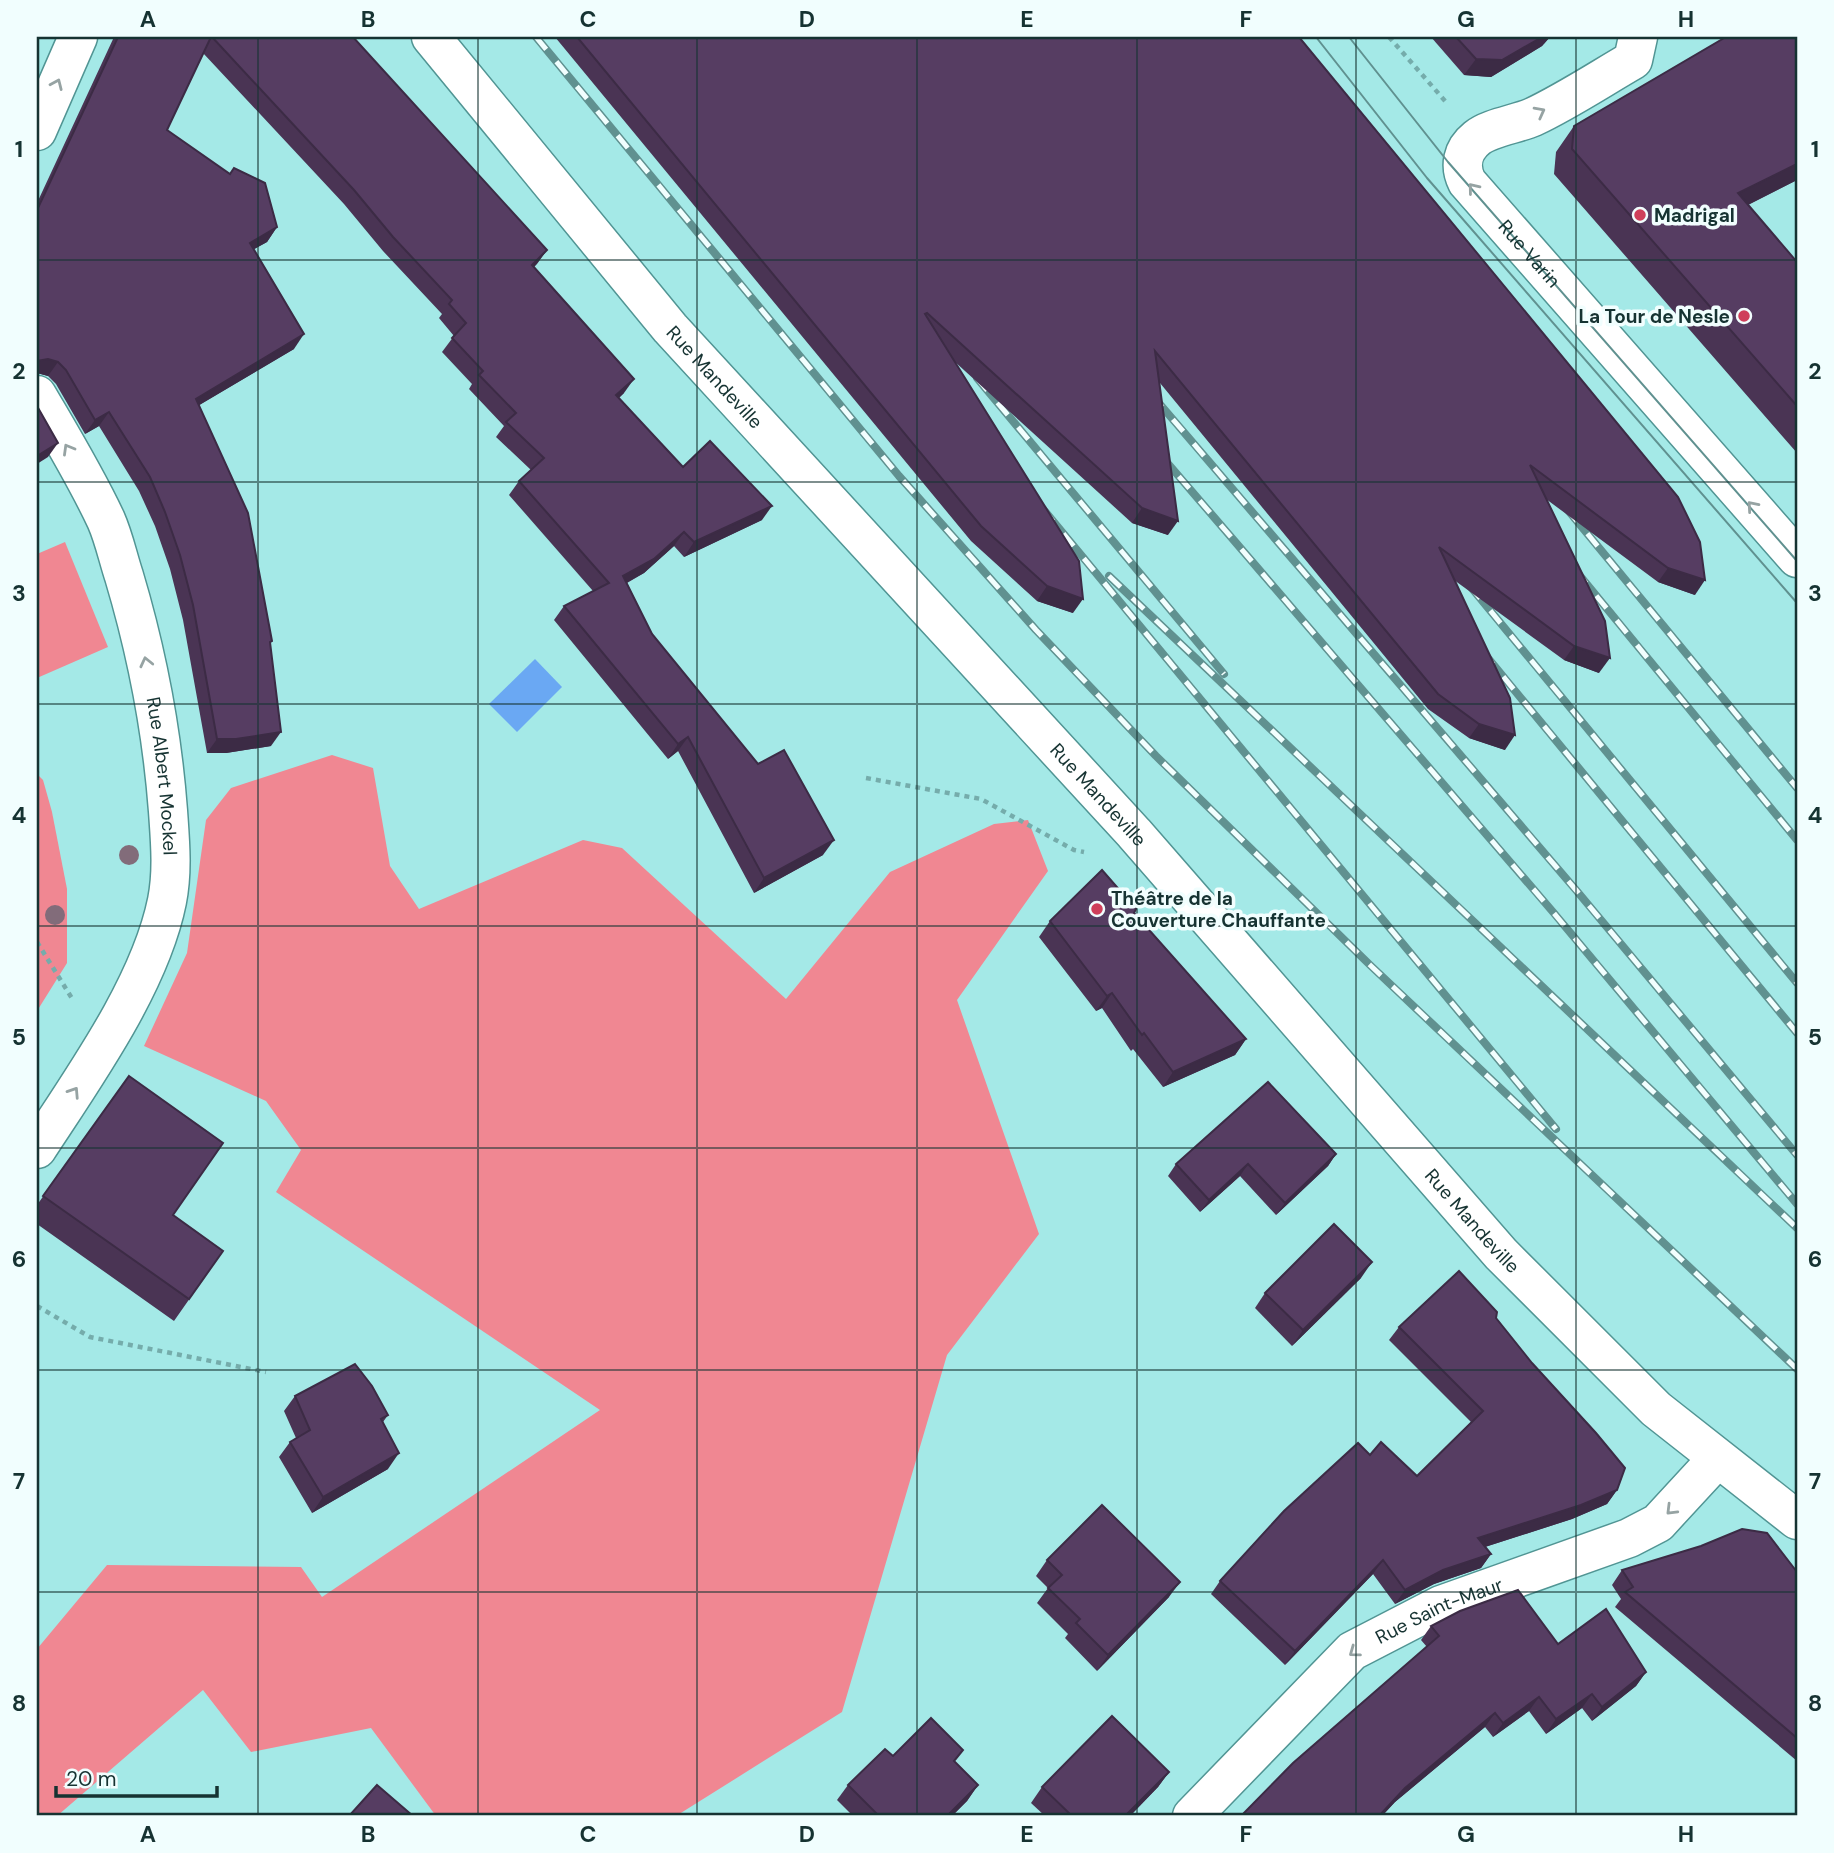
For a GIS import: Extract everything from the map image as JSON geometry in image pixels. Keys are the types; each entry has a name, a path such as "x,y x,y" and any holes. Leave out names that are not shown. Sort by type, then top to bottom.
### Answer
{"street":[{"path":"37,131 78,37"},
{"name":"Rue Mandeville","path":"431,37 670,328 1134,833 1501,1254 1656,1409 1797,1520"},
{"path":"1477,138 1534,116 1633,61 1638,37"},
{"name":"Rue Varin","path":"1477,138 1465,153 1461,164 1467,182 1797,558"},
{"name":"Rue Albert Mockel","path":"37,395 107,523 135,612 155,701 165,771 171,850 167,901 147,962 102,1049 37,1149"},
{"name":"Rue Saint-Maur","path":"1192,1816 1352,1651 1441,1605 1629,1538 1658,1523 1717,1459"}],"path":[{"path":"1389,37 1477,138"},
{"path":"866,778 981,799 1074,850 1105,854 1134,833"},
{"path":"37,942 102,1049"},
{"path":"37,1306 90,1337 266,1372"}],"shaded area":[{"path":"65,542 108,647 37,678 37,554"},
{"path":"332,755 373,768 390,866 419,909 583,840 622,848 786,999 890,872 994,824 1028,820 1048,871 957,1000 1039,1234 947,1355 842,1712 676,1816 436,1816 371,1728 251,1752 203,1690 57,1816 37,1816 37,1649 107,1565 301,1567 322,1597 600,1410 276,1192 301,1150 266,1101 144,1046 187,953 206,820 231,788"},
{"path":"37,774 43,780 52,812 67,889 67,963 37,1011"}],"water":[{"path":"535,659 562,687 517,732 489,704"}],"building":[{"path":"118,37 211,37 167,130 230,174 234,168 265,183 277,227 250,243 304,334 196,399 248,513 272,641 281,732 217,739 193,605 180,555 150,477 109,412 95,420 66,370 58,362 48,359 37,361 37,210"},
{"path":"212,37 353,37 547,250 532,265 634,379 616,395 683,467 710,441 772,506 694,542 684,532 654,559 623,576 652,634 758,764 784,750 834,840 764,878 688,737 678,744 564,606 609,583 519,481 544,458 506,422 516,413 479,375 483,371 452,338 466,323 449,304 452,300"},
{"path":"577,37 1299,37 1678,497 1700,542 1705,580 1668,568 1530,465 1605,621 1610,658 1574,646 1439,547 1510,698 1515,735 1479,724 1438,694 1155,351 1178,521 1142,508 927,313 925,314 1079,561 1083,599 1047,586 981,526"},
{"path":"1456,37 1542,37 1502,60 1476,59"},
{"path":"1726,37 1797,37 1797,164 1738,193 1797,262 1797,406 1572,149 1574,126"},
{"path":"37,406 58,443 37,456"},
{"path":"1102,870 1136,909 1134,913 1246,1039 1173,1072 1112,993 1107,996 1050,921"},
{"path":"129,1076 223,1143 173,1215 223,1251 189,1299 43,1196"},
{"path":"1268,1082 1336,1154 1285,1203 1248,1164 1209,1200 1176,1164"},
{"path":"1334,1224 1372,1262 1303,1330 1265,1293"},
{"path":"1459,1271 1497,1312 1496,1318 1532,1363 1625,1468 1617,1490 1581,1505 1478,1538 1491,1554 1443,1570 1405,1590 1383,1560 1295,1651 1220,1581 1284,1511 1358,1443 1370,1455 1381,1442 1417,1476 1483,1411 1399,1327"},
{"path":"355,1364 372,1386 388,1415 381,1419 399,1453 323,1497 290,1442 310,1430 295,1396"},
{"path":"1102,1505 1180,1582 1108,1655 1076,1623 1080,1619 1048,1588 1062,1575 1047,1560"},
{"path":"1742,1529 1767,1533 1797,1572 1797,1738 1625,1592 1633,1587 1622,1570 1701,1546"},
{"path":"1518,1590 1558,1644 1606,1609 1646,1672 1602,1707 1592,1694 1556,1719 1539,1697 1503,1723 1495,1713 1405,1788 1379,1816 1241,1816 1293,1763 1439,1636 1431,1626 1460,1611"},
{"path":"1112,1716 1169,1772 1125,1816 1072,1816 1042,1787"},
{"path":"931,1718 963,1750 954,1761 978,1785 947,1816 879,1816 848,1785 885,1749 893,1756"},
{"path":"377,1785 413,1816 349,1816"}],"tram line":[{"path":"1316,37 1427,178 1797,603"},
{"path":"1349,37 1448,162 1797,561"}],"railway":[{"path":"536,37 899,476 1036,630 1156,756 1370,965 1797,1369"},
{"path":"977,378 1224,674"},
{"path":"1152,395 1576,890 1797,1155"},
{"path":"1158,452 1553,912 1797,1204"},
{"path":"1043,509 1556,1129"},
{"path":"1567,509 1797,788"},
{"path":"1576,571 1797,840"},
{"path":"1109,576 1797,1228"},
{"path":"1470,586 1797,983"},
{"path":"1483,652 1797,1033"}],"place":[{"name":"Madrigal","path":"1640,215"},
{"name":"La Tour de Nesle","path":"1744,316"},
{"name":"Théâtre de la Couverture Chauffante","path":"1097,909"}]}
